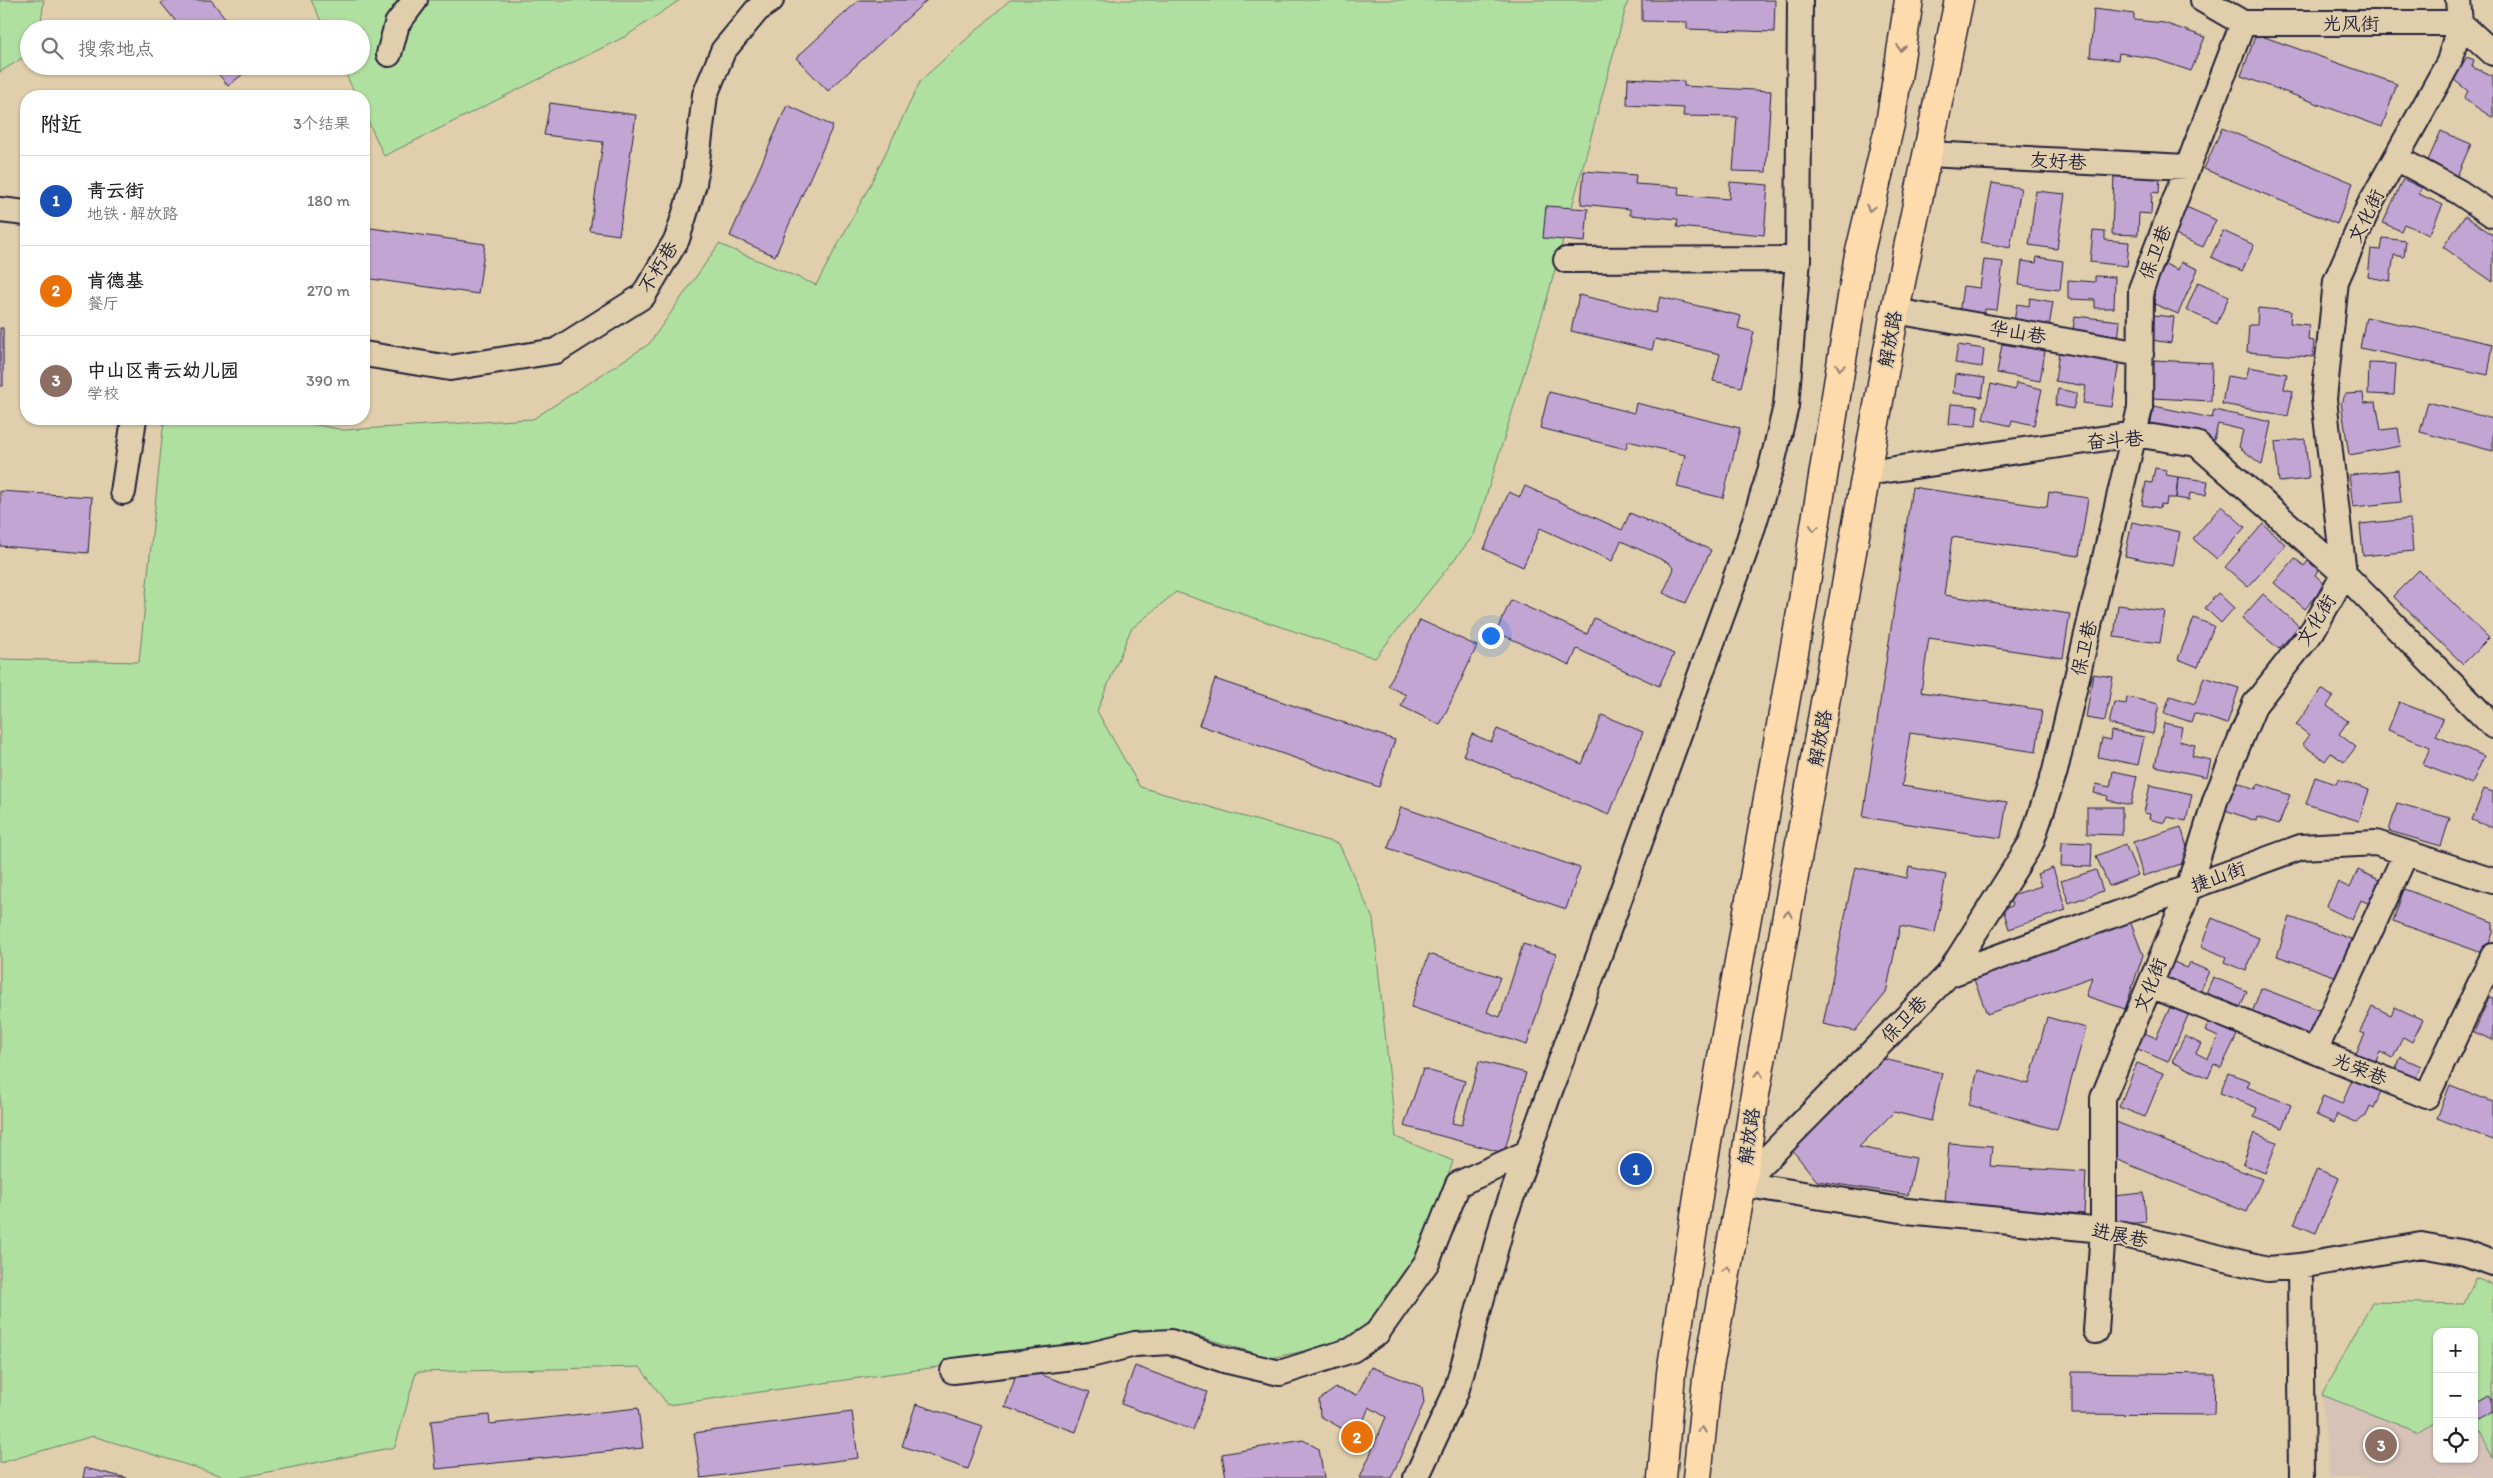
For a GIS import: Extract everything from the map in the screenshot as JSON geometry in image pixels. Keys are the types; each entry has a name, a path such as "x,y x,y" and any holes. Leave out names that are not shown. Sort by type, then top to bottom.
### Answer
{"main road":[{"name":"解放路","path":"1662,1478 1671,1374 1702,1170 1802,607 1856,269 1890,124 1908,0"},
{"name":"解放路","path":"1697,1478 1707,1379 1742,1184 1754,1100 1895,311 1959,0"}],"street":[{"path":"389,54 397,24 415,0"},
{"name":"不朽巷","path":"370,355 450,368 556,351 643,296 677,238 694,184 705,95 723,51 757,10 771,0"},
{"path":"1416,1478 1456,1392 1504,1218 1526,1153 1747,546 1771,468 1786,406 1798,259 1800,0"},
{"name":"光风街","path":"2203,0 2243,23 2459,11"},
{"path":"2459,11 2493,53"},
{"name":"文化街","path":"2096,1331 2103,1230 2103,1098 2188,888 2216,798 2255,704 2313,630 2344,574 2324,399 2336,281 2369,206 2449,62 2459,11"},
{"name":"保卫巷","path":"1742,1184 1948,975 2031,843 2055,771 2140,408 2141,288 2243,23"},
{"name":"友好巷","path":"1928,154 2187,168"},
{"path":"2396,158 2459,192 2493,215"},
{"path":"0,210 20,212"},
{"path":"1566,260 1798,259"},
{"name":"华山巷","path":"1895,311 2141,354"},
{"path":"123,492 133,425"},
{"name":"奋斗巷","path":"1867,473 2134,434 2197,444 2344,574 2493,726"},
{"name":"捷山街","path":"1948,975 2301,847 2376,843 2493,882"},
{"path":"2315,1051 2406,852"},
{"name":"光荣巷","path":"2150,985 2427,1096 2493,956"},
{"path":"953,1371 1090,1355 1135,1344 1171,1342 1224,1360 1280,1373 1352,1350 1377,1333 1427,1262 1458,1184 1526,1153"},
{"name":"进展巷","path":"1742,1184 1907,1211 2103,1230 2268,1269 2300,1266 2421,1246 2465,1253 2493,1263"},
{"path":"2300,1266 2302,1478"}],"shaded area":[{"path":"2322,1395 2417,1432 2433,1422 2433,1463 2478,1463 2478,1430 2493,1459 2493,1478 2329,1478"}],"green space":[{"path":"0,0 44,0 41,20 20,20 20,60 0,72"},
{"path":"311,0 680,0 626,36 384,156 370,125 370,90 353,90 346,75 370,75 370,20 321,20"},
{"path":"1010,0 1628,0 1547,299 1474,535 1375,658 1176,592 1131,629 1097,711 1140,787 1339,844 1373,919 1396,1137 1453,1161 1425,1243 1364,1338 1271,1358 1185,1332 668,1405 640,1367 416,1372 395,1447 238,1478 229,1478 93,1436 0,1463 0,659 139,662 163,425 317,425 344,430 533,419 649,344 719,244 816,285 868,189 921,80"},
{"path":"2475,1278 2493,1285 2493,1459 2478,1430 2478,1328 2433,1328 2433,1422 2417,1432 2322,1395 2372,1302 2464,1304"}],"building":[{"path":"164,0 211,0 227,20 175,20 161,3"},
{"path":"859,0 927,0 828,91 796,58"},
{"path":"1642,0 1775,0 1774,32 1687,29 1687,22 1642,21"},
{"path":"2094,9 2134,14 2134,20 2164,23 2205,37 2191,71 2152,58 2119,53 2118,60 2090,57"},
{"path":"2256,34 2397,84 2382,127 2241,76"},
{"path":"2467,57 2474,60 2472,67 2493,76 2493,118 2464,99 2468,91 2453,79"},
{"path":"219,75 242,75 228,86"},
{"path":"1628,78 1684,81 1684,86 1771,91 1766,172 1733,171 1737,117 1683,116 1684,108 1627,105"},
{"path":"550,103 636,115 619,235 590,231 603,142 544,135"},
{"path":"787,105 833,126 775,256 730,236"},
{"path":"2222,128 2353,183 2337,224 2204,169"},
{"path":"2441,131 2471,144 2456,178 2426,165"},
{"path":"1584,171 1636,175 1635,184 1679,187 1678,195 1729,199 1730,182 1768,185 1764,235 1677,227 1678,219 1630,215 1630,209 1581,204"},
{"path":"2114,173 2160,175 2159,193 2152,192 2151,214 2139,213 2138,235 2112,234"},
{"path":"2403,179 2422,188 2419,194 2443,205 2429,235 2404,224 2401,231 2383,223"},
{"path":"1992,183 2021,188 2010,248 1981,242"},
{"path":"2036,191 2065,194 2057,249 2029,245"},
{"path":"1546,206 1588,209 1585,242 1543,238"},
{"path":"2186,207 2216,220 2203,247 2173,234"},
{"path":"2465,216 2493,235 2493,282 2443,247"},
{"path":"370,228 485,244 478,294 370,279"},
{"path":"2093,231 2105,232 2105,240 2129,242 2127,266 2090,262"},
{"path":"2223,231 2254,245 2242,271 2211,257"},
{"path":"2383,238 2406,241 2404,257 2394,255 2390,281 2368,277 2371,249 2381,250"},
{"path":"2037,257 2063,261 2060,290 2019,285 2022,261 2036,263"},
{"path":"1984,260 2003,262 1997,310 1985,309 1984,318 1959,314 1963,286 1980,288"},
{"path":"2161,262 2178,270 2181,262 2198,269 2178,314 2145,300"},
{"path":"2095,276 2115,277 2114,308 2095,308 2095,300 2068,299 2068,280 2095,282"},
{"path":"2198,282 2229,296 2217,324 2186,310"},
{"path":"1579,295 1656,313 1660,297 1741,316 1738,328 1754,332 1741,387 1713,381 1720,354 1655,339 1652,350 1571,331"},
{"path":"2030,298 2053,302 2048,333 2013,327 2017,304 2029,306"},
{"path":"2258,308 2291,311 2290,323 2309,325 2308,340 2314,341 2313,357 2247,352 2249,325 2257,325"},
{"path":"2154,315 2174,317 2171,343 2151,340"},
{"path":"2075,316 2120,321 2118,341 2072,336"},
{"path":"2366,317 2493,344 2488,375 2360,348"},
{"path":"0,328 3,328 3,386 0,386"},
{"path":"2002,344 2045,351 2040,381 1997,373"},
{"path":"1958,345 1984,349 1982,367 1955,363"},
{"path":"2059,352 2119,361 2112,407 2083,403 2086,386 2055,381"},
{"path":"2154,360 2212,363 2211,401 2153,398"},
{"path":"2369,363 2396,364 2394,395 2368,394"},
{"path":"2249,367 2287,374 2284,389 2293,391 2288,416 2222,404 2227,376 2246,379"},
{"path":"1955,374 1985,378 1982,397 1953,393"},
{"path":"2016,383 2042,389 2034,425 2012,420 2011,426 1983,419 1991,384 2015,390"},
{"path":"2058,389 2077,393 2073,409 2055,405"},
{"path":"1549,392 1634,413 1636,403 1740,428 1723,498 1677,487 1685,455 1628,441 1626,449 1540,428"},
{"path":"2363,393 2364,403 2376,402 2381,430 2398,428 2401,446 2349,455 2341,402 2346,394"},
{"path":"2428,402 2493,419 2493,451 2420,432"},
{"path":"1951,404 1978,406 1976,426 1949,424"},
{"path":"2154,406 2212,418 2214,410 2271,422 2262,465 2239,447 2243,430 2218,424 2214,440 2150,427"},
{"path":"2305,439 2309,479 2279,482 2275,442"},
{"path":"2155,468 2167,470 2166,475 2178,477 2176,498 2167,498 2166,505 2161,504 2160,508 2142,505 2146,482 2152,483"},
{"path":"2398,470 2401,502 2353,507 2349,475"},
{"path":"2178,477 2208,481 2206,495 2190,493 2189,500 2176,498"},
{"path":"1525,486 1622,530 1630,513 1711,550 1686,603 1663,593 1674,569 1669,563 1621,541 1612,561 1540,528 1523,567 1484,549 1509,492 1520,497"},
{"path":"1912,487 2047,507 2049,492 2088,498 2079,556 1952,537 1944,595 2070,614 2063,658 1929,638 1921,692 2042,710 2036,752 1910,733 1902,786 2007,802 2001,838 1863,817"},
{"path":"0,491 92,497 88,553 0,546"},
{"path":"2221,506 2245,527 2217,559 2193,539"},
{"path":"2410,519 2413,551 2363,556 2360,524"},
{"path":"2132,522 2180,532 2173,566 2125,556"},
{"path":"2263,524 2286,545 2248,587 2225,567"},
{"path":"2295,558 2304,566 2308,561 2318,570 2315,575 2326,585 2305,609 2274,583"},
{"path":"2419,570 2489,638 2463,664 2393,596"},
{"path":"2218,593 2234,608 2221,623 2205,608"},
{"path":"2263,594 2299,626 2279,649 2242,618"},
{"path":"1511,600 1587,634 1594,618 1674,654 1659,686 1577,649 1570,665 1496,632"},
{"path":"2118,605 2165,611 2160,643 2114,637"},
{"path":"2194,618 2214,626 2198,667 2178,659"},
{"path":"1420,620 1477,646 1440,725 1401,706 1406,695 1388,686"},
{"path":"2093,674 2113,677 2105,721 2086,718"},
{"path":"2204,677 2239,688 2227,724 2194,713 2191,722 2164,713 2170,696 2195,704"},
{"path":"1215,679 1395,740 1379,787 1199,725"},
{"path":"2322,689 2333,697 2327,706 2348,721 2339,734 2356,747 2344,762 2331,753 2325,761 2302,744 2309,735 2296,725"},
{"path":"2127,697 2159,704 2153,734 2109,724 2114,702 2126,704"},
{"path":"2399,702 2443,719 2436,736 2484,756 2472,784 2423,765 2430,747 2388,730"},
{"path":"1602,715 1643,732 1609,815 1463,755 1472,734 1491,742 1497,729 1582,764"},
{"path":"2164,723 2182,727 2179,741 2195,745 2192,756 2211,760 2207,777 2155,766"},
{"path":"2111,731 2144,737 2138,765 2098,757 2102,738 2110,740"},
{"path":"2113,771 2137,776 2131,805 2107,800 2108,796 2094,793 2096,784 2110,787"},
{"path":"2315,777 2336,784 2338,779 2369,790 2359,821 2306,804"},
{"path":"2235,781 2256,789 2258,784 2290,795 2279,824 2257,817 2256,821 2225,810"},
{"path":"2150,785 2192,794 2186,821 2168,817 2165,823 2149,819 2150,814 2144,813"},
{"path":"2484,789 2493,792 2493,828 2472,820"},
{"path":"2397,803 2450,818 2441,846 2389,831"},
{"path":"1401,807 1580,868 1566,909 1388,848"},
{"path":"2087,807 2122,807 2122,835 2087,834"},
{"path":"2181,827 2191,861 2143,876 2133,842"},
{"path":"2062,842 2092,843 2091,867 2061,866"},
{"path":"2125,844 2138,875 2109,886 2096,856"},
{"path":"1855,867 1907,878 1909,867 1946,875 1935,933 1900,926 1886,993 1855,1031 1823,1024"},
{"path":"2053,868 2066,910 2009,929 2003,909 2012,906 2009,896 2041,886 2037,874"},
{"path":"2096,870 2103,891 2069,903 2061,881"},
{"path":"2358,870 2383,882 2372,905 2361,900 2352,920 2326,907 2338,882 2350,888"},
{"path":"2404,889 2493,922 2493,933 2485,954 2393,921"},
{"path":"2290,917 2351,939 2337,977 2277,956"},
{"path":"2212,918 2259,938 2246,971 2224,962 2226,957 2201,946"},
{"path":"2130,921 2143,955 2125,1009 2086,996 2092,977 1987,1014 1973,977"},
{"path":"1523,944 1556,954 1527,1045 1411,1007 1429,954 1500,977 1487,1012 1500,1017"},
{"path":"2172,961 2187,968 2190,963 2209,971 2199,995 2162,985"},
{"path":"2213,977 2247,991 2237,1015 2203,1000"},
{"path":"2261,988 2324,1012 2310,1048 2248,1024"},
{"path":"2489,998 2493,999 2493,1040 2474,1032"},
{"path":"2171,1005 2189,1013 2168,1062 2133,1047 2140,1031 2156,1038"},
{"path":"2372,1006 2391,1015 2395,1007 2423,1020 2412,1042 2403,1037 2393,1058 2380,1052 2372,1070 2353,1060 2365,1034 2360,1032"},
{"path":"2047,1017 2086,1028 2057,1130 1969,1105 1978,1070 2029,1084"},
{"path":"2209,1022 2237,1035 2221,1068 2214,1064 2208,1078 2172,1062 2185,1036 2201,1044 2196,1053 2208,1059 2218,1037 2205,1031"},
{"path":"2401,1057 2421,1066 2414,1083 2394,1073"},
{"path":"1884,1059 1942,1073 1931,1121 1894,1112 1859,1147 1916,1158 1908,1195 1817,1181 1793,1151"},
{"path":"1479,1061 1526,1073 1504,1153 1404,1126 1423,1069 1465,1081 1452,1123 1462,1125"},
{"path":"2137,1063 2163,1073 2145,1117 2119,1107"},
{"path":"2228,1073 2250,1081 2247,1087 2291,1105 2282,1128 2254,1117 2257,1108 2220,1093"},
{"path":"2352,1079 2381,1091 2374,1108 2370,1106 2366,1116 2356,1122 2337,1114 2334,1123 2316,1115 2323,1096 2342,1104"},
{"path":"2450,1085 2493,1102 2493,1140 2437,1118"},
{"path":"2116,1122 2262,1179 2247,1212 2115,1159"},
{"path":"2254,1133 2277,1142 2265,1173 2243,1164"},
{"path":"1949,1143 1992,1146 1990,1166 2086,1172 2084,1214 1945,1204"},
{"path":"2317,1169 2339,1178 2316,1233 2294,1224"},
{"path":"2144,1193 2146,1222 2115,1225 2113,1196"},
{"path":"1135,1366 1207,1392 1193,1430 1121,1404"},
{"path":"1019,1367 1090,1392 1076,1432 1005,1407"},
{"path":"1371,1367 1422,1387 1424,1403 1391,1478 1360,1478 1386,1417 1369,1407 1357,1437 1320,1416 1319,1400 1336,1388 1357,1395"},
{"path":"2072,1372 2215,1374 2214,1415 2072,1414"},
{"path":"2490,1396 2493,1400 2493,1413 2481,1421 2478,1416 2478,1403"},
{"path":"916,1404 983,1426 968,1469 902,1446"},
{"path":"638,1408 643,1448 436,1469 431,1421 489,1415 490,1424"},
{"path":"852,1412 858,1458 701,1478 694,1433"},
{"path":"1303,1440 1319,1449 1324,1478 1226,1478 1222,1454"},
{"path":"85,1468 127,1478 83,1478"}],"place":[{"name":"青云街","path":"1636,1169"},
{"name":"肯德基","path":"1357,1437"},
{"name":"中山区青云幼儿园","path":"2381,1445"}]}
